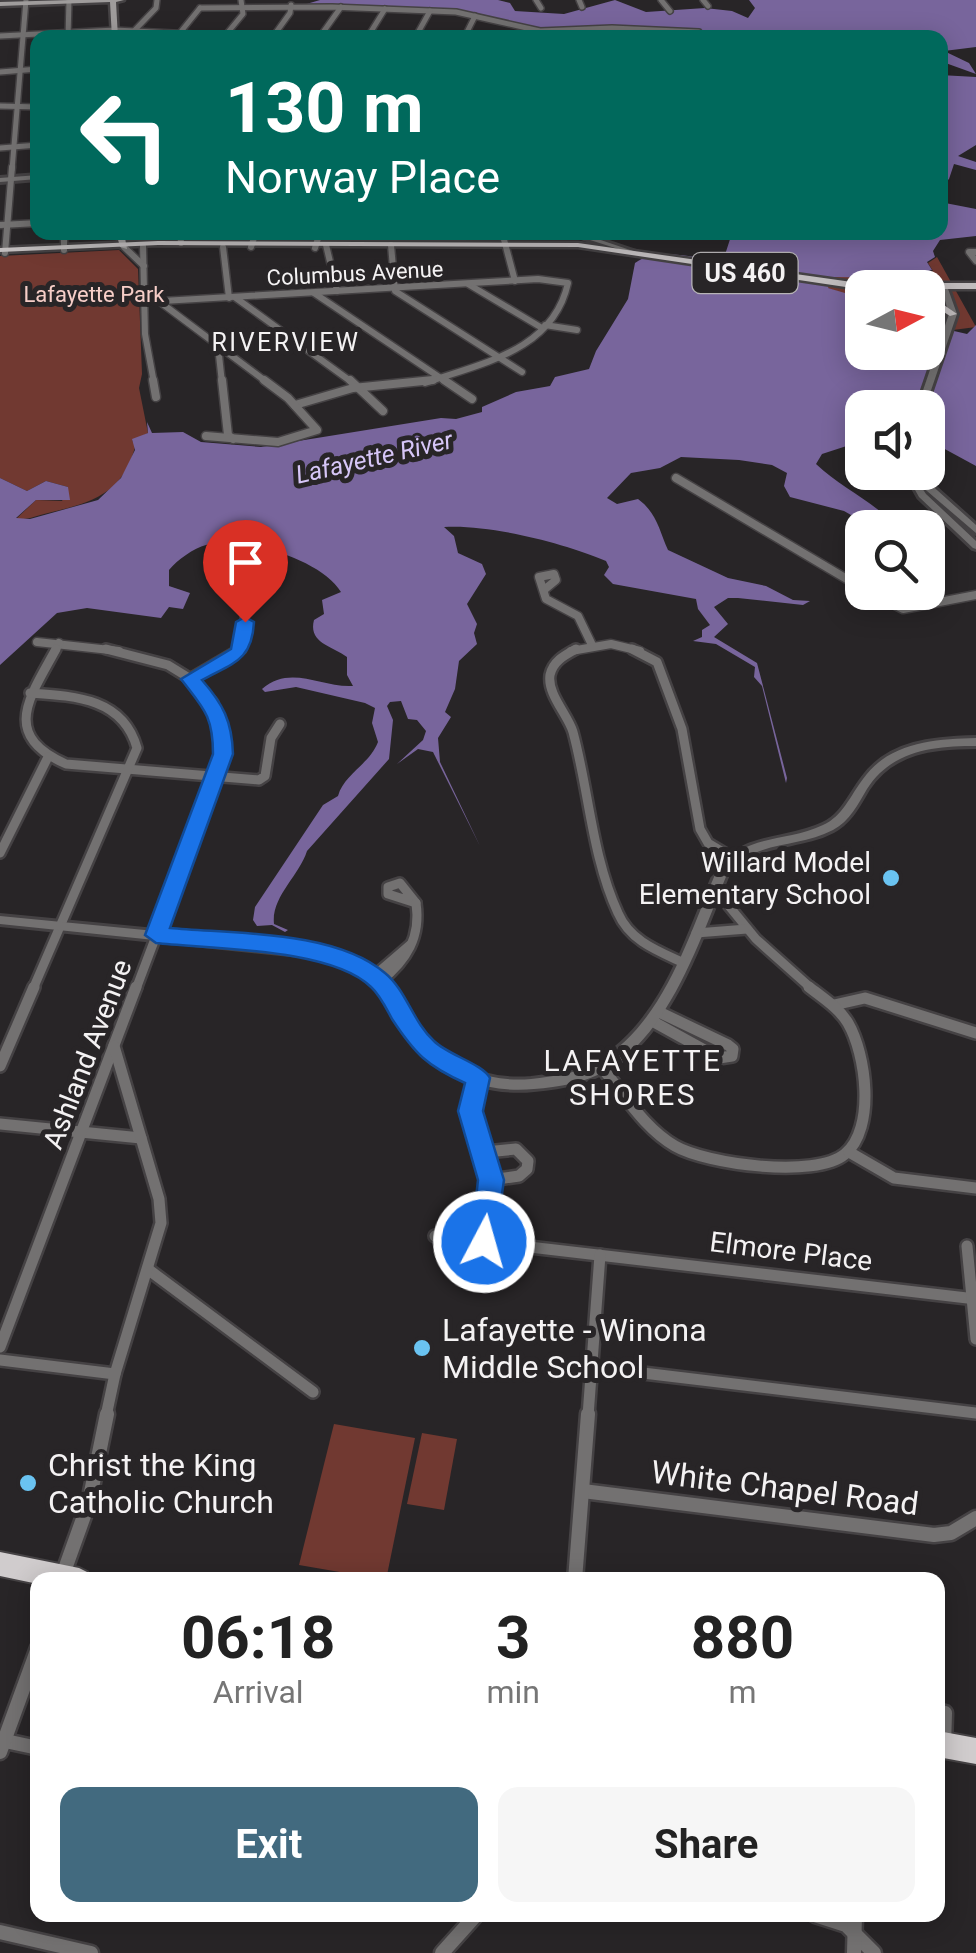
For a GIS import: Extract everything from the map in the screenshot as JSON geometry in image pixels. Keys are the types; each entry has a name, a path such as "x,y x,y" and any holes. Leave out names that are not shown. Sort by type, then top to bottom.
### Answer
{"highway":[{"path":"0,1564 36,1572"},
{"path":"945,1745 976,1752"}],"main road":[{"path":"113,0 115,30"},
{"path":"0,4 121,0"},
{"path":"121,240 122,246"},
{"name":"US 460","path":"122,246 166,240"},
{"name":"US 460","path":"198,240 251,246"},
{"name":"US 460","path":"2,252 122,246 567,248 845,287"},
{"name":"US 460","path":"945,289 976,289"},
{"path":"945,311 952,318"}],"street":[{"path":"135,30 156,8 157,0"},
{"path":"199,0 200,8"},
{"path":"286,0 292,7"},
{"path":"536,0 541,8"},
{"path":"579,0 582,8"},
{"path":"662,0 670,10"},
{"path":"702,0 708,6"},
{"path":"68,1 68,30"},
{"path":"2,252 26,2"},
{"path":"230,30 243,14 242,4"},
{"path":"182,30 200,8 242,4 430,11 475,16 523,30"},
{"path":"277,30 292,7"},
{"path":"325,30 341,7"},
{"path":"372,30 385,9"},
{"path":"419,30 430,11"},
{"path":"468,30 475,16"},
{"path":"595,30 624,30"},
{"path":"0,36 30,35"},
{"path":"0,72 30,69"},
{"path":"0,106 30,107"},
{"path":"0,148 30,145"},
{"path":"0,180 30,178"},
{"path":"3,225 30,223"},
{"path":"64,240 64,248"},
{"path":"251,246 253,240"},
{"path":"321,240 337,292"},
{"path":"503,240 515,281"},
{"path":"591,240 635,255"},
{"path":"122,246 144,266"},
{"path":"143,246 145,334 156,397"},
{"path":"223,246 232,297 360,388 383,412"},
{"path":"391,247 394,288 522,372"},
{"path":"976,252 969,252 976,261"},
{"name":"Columbus Avenue","path":"145,302 566,281 566,294 543,327"},
{"path":"467,284 543,327 578,330"},
{"path":"313,293 472,399"},
{"path":"927,390 952,318 945,293"},
{"path":"160,302 295,405 317,430 275,441 206,436"},
{"path":"295,405 360,388 416,385 441,378 526,346 543,327"},
{"path":"218,346 215,348 228,435 233,439"},
{"path":"676,478 845,578"},
{"path":"921,490 926,500 976,546"},
{"path":"932,490 976,530"},
{"path":"544,590 548,602 578,616 592,645"},
{"path":"945,602 976,595"},
{"path":"37,642 144,655 190,679 242,648 246,600"},
{"path":"59,643 24,708 24,727 30,740 48,757 66,764 259,780 265,776 271,738 280,724"},
{"path":"684,962 648,948 622,924 588,812 572,729 551,687 550,674 560,657 592,645 638,650 662,668 682,730 700,829 708,843 734,858"},
{"name":"Ashland Avenue","path":"0,1347 223,754 220,719 209,697 190,679"},
{"path":"0,1066 130,770 136,741 130,724 118,711 90,700 30,694"},
{"path":"0,920 315,950 343,958 377,979 422,1045 443,1062 478,1078 536,1085 570,1080 602,1068 623,1052 656,1016 715,889 734,858 752,848 810,834 835,823 850,812 869,777 894,756 932,744 975,742"},
{"path":"0,853 48,757"},
{"path":"602,1068 661,1136 699,1156 809,1168 841,1159 848,1152 863,1122 862,1076 854,1036 834,1005 806,985 748,930 715,889"},
{"path":"377,979 406,960 418,922 416,903"},
{"path":"696,933 724,928 748,930"},
{"path":"834,1005 848,998 864,998 976,1033"},
{"path":"656,1016 713,1047"},
{"path":"69,1572 89,1502 115,1374 160,1235 161,1209 114,1045"},
{"path":"478,1078 470,1111 486,1152 491,1180 484,1242"},
{"path":"0,1124 141,1138"},
{"path":"486,1152 516,1149 528,1161 527,1169 519,1176 491,1180"},
{"path":"848,1152 894,1178 976,1188"},
{"name":"Elmore Place","path":"435,1236 974,1298"},
{"path":"967,1246 976,1339"},
{"path":"576,1572 600,1254"},
{"path":"148,1270 313,1392"},
{"path":"0,1360 115,1374"},
{"path":"593,1366 976,1413"},
{"name":"White Chapel Road","path":"583,1491 934,1535 950,1533 976,1518"},
{"path":"30,1669 1,1745 30,1747"},
{"path":"442,1953 470,1922"},
{"path":"854,1953 855,1923"},
{"path":"855,1923 874,1953"},
{"path":"0,1932 91,1953"}],"green space":[{"name":"Lafayette Park","path":"119,250 138,269 142,374 139,388 148,433 132,441 136,443 124,474 104,493 79,505 16,519 36,500 62,501 68,487 46,481 27,491 0,478 0,256"},
{"path":"937,257 944,270 932,270 928,263"},
{"path":"945,271 976,327 945,328"},
{"path":"832,275 845,275 845,294 822,286"},
{"path":"334,1424 415,1438 388,1572 340,1572 299,1565"},
{"path":"422,1433 457,1439 444,1510 407,1504"}],"water":[{"path":"320,0 498,0 510,3 515,11 564,14 615,0 646,12 705,8 732,11 748,18 755,8 749,0 976,0 976,47 948,50 948,30 532,28 460,11 303,5"},
{"path":"948,53 969,63 976,74 948,64"},
{"path":"948,75 976,77 976,145 958,156 976,162 976,170 954,164 949,179"},
{"path":"948,204 976,209 976,236 948,239"},
{"name":"Lafayette River","path":"730,240 940,240 933,251 935,257 927,262 932,270 845,270 845,277 833,277 828,288 845,293 845,370 945,370 945,329 967,334 976,325 976,466 945,449 945,390 845,390 845,447 822,454 816,464 845,490 878,510 845,512 790,497 784,486 787,473 772,465 681,457 660,468 631,473 607,498 617,504 638,499 644,504 657,522 668,550 728,578 766,586 793,600 810,601 803,605 728,598 714,607 728,624 714,637 757,663 786,783 762,686 754,677 755,667 716,644 693,641 702,637 702,630 710,625 696,599 613,584 604,575 609,567 606,561 548,542 504,532 444,527 454,536 458,553 482,564 486,574 467,604 477,624 477,644 459,661 455,689 445,712 451,717 438,738 440,762 480,846 433,752 418,749 397,764 423,740 426,731 417,720 408,719 401,701 390,702 387,706 393,720 389,759 307,851 274,914 274,924 288,930 285,932 272,925 257,926 253,920 255,907 323,805 338,796 378,742 372,723 375,708 365,703 296,687 265,692 262,689 284,678 353,686 347,675 347,657 318,639 313,628 314,620 324,614 322,600 341,592 331,580 299,560 260,547 206,545 169,570 169,586 190,593 183,609 169,607 161,618 87,608 57,613 0,665 0,478 27,491 46,481 68,487 70,500 36,500 16,518 30,519 98,500 121,478 135,450 132,439 148,433 147,422 152,433 183,432 201,442 261,447 482,412 482,407 516,392 550,386 555,377 589,369 628,299 635,263 655,255 723,261"}],"place":[{"name":"Willard Model Elementary School","path":"891,878"},
{"name":"Lafayette - Winona Middle School","path":"422,1348"},
{"name":"Christ the King Catholic Church","path":"28,1483"}],"district":[{"name":"RIVERVIEW","path":"286,342"},
{"name":"LAFAYETTE SHORES","path":"633,1078"}],"route":[{"path":"245,622 242,648 230,659 190,679 216,708 223,731 223,754 156,935 315,950 358,965 381,982 396,999 422,1045 443,1062 478,1078 470,1111 486,1152 491,1180 484,1242"}]}
